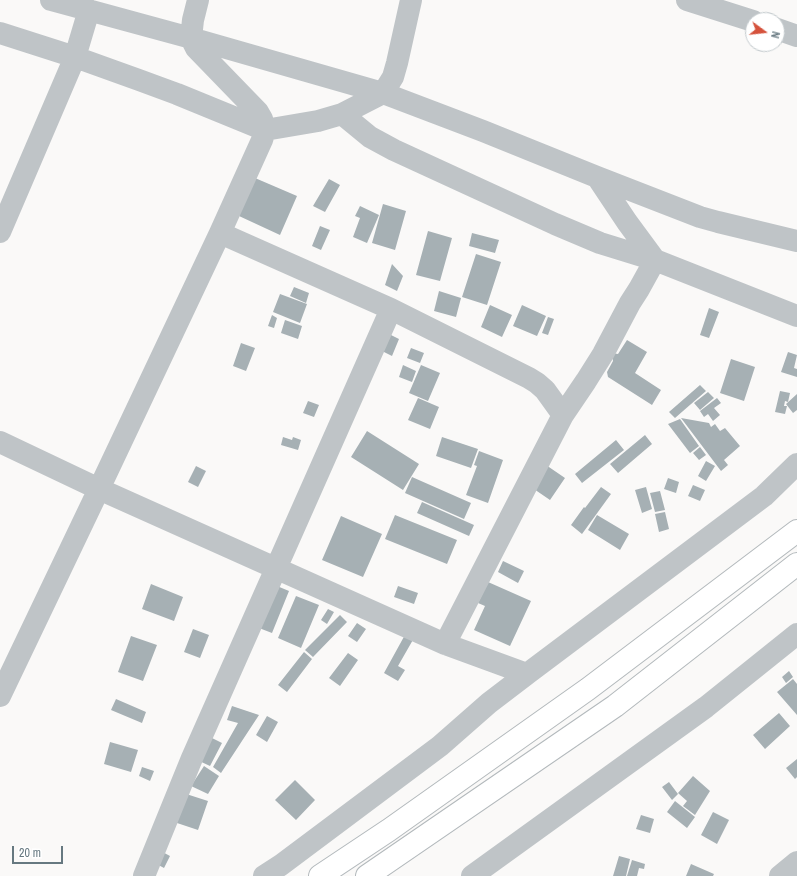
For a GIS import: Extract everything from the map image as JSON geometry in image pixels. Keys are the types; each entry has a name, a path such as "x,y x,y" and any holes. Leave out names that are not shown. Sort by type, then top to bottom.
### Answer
{"main road":[{"path":"320,876 389,830 588,689 797,531"},
{"path":"366,876 616,706 797,564"}],"street":[{"path":"51,0 383,93 700,217 797,241"},
{"path":"0,696 220,233 262,140 265,130 262,118 258,112 196,48 191,38 193,20 198,0"},
{"path":"0,33 74,57 177,94 265,130 318,121 342,114 383,93 393,77 411,0"},
{"path":"687,0 745,18"},
{"path":"0,232 6,200 74,57 89,10"},
{"path":"785,32 797,36"},
{"path":"342,114 370,137 394,150 549,221 600,243 655,260 797,316"},
{"path":"597,177 655,260"},
{"path":"220,233 391,309 529,378 545,390 563,415"},
{"path":"445,644 563,415 604,354 630,303 655,260"},
{"path":"144,876 192,758 391,309"},
{"path":"0,442 99,489 445,644 527,674"},
{"path":"264,876 440,746 489,703 764,496 797,464"},
{"path":"472,876 706,707 797,634"},
{"path":"780,876 797,862"}],"building":[{"path":"255,178 297,196 280,235 239,216"},
{"path":"329,179 340,185 325,212 313,206"},
{"path":"383,204 406,211 395,250 372,243"},
{"path":"360,206 379,215 367,243 353,237 360,218 355,216"},
{"path":"320,226 330,230 321,250 312,246"},
{"path":"428,231 452,238 440,281 416,275"},
{"path":"472,233 499,240 495,253 469,246"},
{"path":"476,254 501,262 487,305 462,297"},
{"path":"392,264 403,276 397,291 385,285"},
{"path":"294,287 309,293 306,303 290,296"},
{"path":"439,291 461,298 456,317 434,311"},
{"path":"280,294 307,304 300,323 273,312"},
{"path":"490,305 512,315 502,337 481,327"},
{"path":"522,305 546,316 537,336 513,326"},
{"path":"709,308 719,312 709,338 700,335"},
{"path":"272,315 277,318 274,328 268,326"},
{"path":"548,317 554,319 548,335 542,333"},
{"path":"285,320 302,326 298,339 281,333"},
{"path":"389,334 399,339 392,356 382,351"},
{"path":"627,340 647,352 635,373 661,390 652,405 608,377 607,372 613,361 612,353 618,354"},
{"path":"241,343 255,348 246,371 233,366"},
{"path":"411,348 424,353 420,363 407,358"},
{"path":"788,352 797,355 794,368 797,369 797,377 781,372"},
{"path":"731,359 755,367 744,401 720,393"},
{"path":"403,365 416,371 412,382 399,377"},
{"path":"421,365 440,373 428,401 409,393"},
{"path":"700,385 706,391 675,418 669,412"},
{"path":"780,391 790,393 788,402 785,401 784,406 787,406 785,414 775,412"},
{"path":"708,392 714,398 700,410 694,403"},
{"path":"797,394 797,410 793,413 786,404"},
{"path":"418,398 439,407 430,429 408,420"},
{"path":"717,398 721,403 714,408 720,415 713,421 708,414 704,417 700,411"},
{"path":"308,401 319,405 314,417 303,413"},
{"path":"681,418 709,423 711,427 715,424 720,431 725,428 740,446 724,460 728,465 721,471"},
{"path":"680,419 699,446 690,453 668,424"},
{"path":"367,431 419,464 403,490 351,457"},
{"path":"645,435 652,444 618,473 610,464"},
{"path":"283,437 292,440 293,437 301,440 298,450 281,445"},
{"path":"442,437 478,449 471,468 436,456"},
{"path":"616,440 624,450 582,483 575,474"},
{"path":"700,447 706,455 699,460 693,453"},
{"path":"479,451 503,460 488,503 466,495 477,466 474,465"},
{"path":"706,461 715,466 706,481 698,476"},
{"path":"546,465 565,478 550,500 531,487"},
{"path":"196,466 206,471 198,487 188,482"},
{"path":"412,477 471,503 464,519 405,493"},
{"path":"668,478 679,482 676,493 664,489"},
{"path":"693,485 705,490 700,501 688,496"},
{"path":"601,487 611,494 582,534 571,525"},
{"path":"646,487 652,509 642,513 635,490"},
{"path":"660,491 665,510 655,512 650,493"},
{"path":"422,502 474,525 469,536 417,513"},
{"path":"665,512 669,529 659,532 655,514"},
{"path":"395,515 457,540 447,564 385,539"},
{"path":"597,515 629,534 620,550 588,530"},
{"path":"341,516 382,534 363,577 322,560"},
{"path":"503,561 524,571 518,583 498,572"},
{"path":"488,582 531,601 510,646 474,630 485,606 478,603"},
{"path":"151,584 183,597 174,621 142,609"},
{"path":"277,586 289,591 272,633 259,628"},
{"path":"398,586 418,593 414,604 394,597"},
{"path":"296,596 319,605 301,648 278,638"},
{"path":"328,609 334,612 327,624 321,620"},
{"path":"340,615 347,622 313,657 305,650"},
{"path":"357,623 366,629 357,642 348,636"},
{"path":"193,629 209,635 200,658 184,652"},
{"path":"406,633 414,638 398,666 405,670 398,681 384,673"},
{"path":"131,636 157,645 143,681 118,672"},
{"path":"304,652 312,659 287,692 278,685"},
{"path":"348,653 358,660 340,686 329,678"},
{"path":"789,671 793,677 786,683 782,677"},
{"path":"793,679 797,684 797,715 777,692"},
{"path":"116,699 146,712 142,723 111,710"},
{"path":"232,706 259,715 221,773 213,767 238,723 227,720"},
{"path":"779,713 790,726 765,749 753,735"},
{"path":"267,716 278,722 267,742 256,735"},
{"path":"206,735 222,743 210,766 195,759"},
{"path":"110,742 138,750 131,772 104,764"},
{"path":"797,759 797,777 795,779 786,768"},
{"path":"204,766 219,776 208,794 191,786"},
{"path":"142,767 154,771 150,781 139,776"},
{"path":"693,776 710,791 695,815 683,806 687,801 678,793"},
{"path":"295,780 315,800 296,820 275,800"},
{"path":"669,782 678,794 672,800 662,787"},
{"path":"180,792 208,801 198,830 174,822"},
{"path":"675,801 695,817 687,828 667,812"},
{"path":"713,812 729,820 717,844 701,835"},
{"path":"641,815 654,819 650,833 636,829"},
{"path":"157,849 170,856 164,868 151,861"},
{"path":"619,856 630,859 626,876 613,876"},
{"path":"632,860 645,864 644,869 639,868 637,876 627,876"},
{"path":"691,864 714,874 713,876 686,876"}]}
